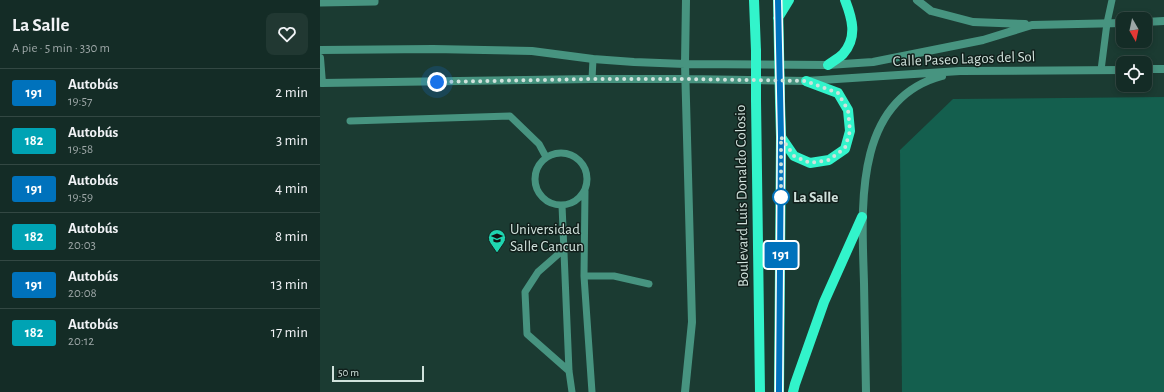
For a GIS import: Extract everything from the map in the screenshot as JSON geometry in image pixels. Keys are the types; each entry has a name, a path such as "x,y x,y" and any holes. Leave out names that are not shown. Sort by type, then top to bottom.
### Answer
{"main road":[{"name":"Boulevard Luis Donaldo Colosio","path":"754,0 756,50 760,392"},
{"path":"778,0 781,137 779,392"},
{"path":"778,18 789,0"},
{"path":"828,65 843,53 852,38 852,20 845,0"},
{"path":"781,137 794,156 810,163 829,160 845,148 850,131 848,110 838,93 806,81"},
{"path":"794,392 795,384 824,302 862,217"}],"street":[{"path":"685,392 692,322 687,79 685,64 686,0"},
{"path":"917,0 931,11 973,22 1032,24"},
{"path":"1152,22 1164,21"},
{"name":"Calle Paseo Lagos del Sol","path":"320,50 433,49 532,51 593,59 685,64 828,65 873,62 976,42 1032,24 1116,22"},
{"name":"Calle Paseo Lagos del Sol","path":"320,58 322,83 592,79 806,81 960,71 1116,70"},
{"path":"1152,69 1164,69"},
{"path":"866,392 862,217 866,168 874,138 889,110 908,92 932,78 960,71"}],"lane":[{"path":"320,3 376,2 375,0"},
{"path":"1101,70 1107,23 1112,0"},
{"path":"592,79 593,59"},
{"path":"350,122 510,116 539,144 546,157"},
{"path":"584,191 575,201 562,205 553,204 546,200 536,187 536,170 546,157 554,153 563,152 572,154 579,159 587,174 587,183 584,191 584,276 592,392"},
{"path":"562,205 569,371 572,392"},
{"path":"563,250 538,272 525,292 526,327 527,334 569,371"},
{"path":"584,276 614,276 649,284"}],"green space":[{"path":"1164,97 1164,392 902,392 900,150 953,99"}],"bus line":[{"name":"191","path":"778,0 781,137 779,392"}],"place":[{"name":"La Salle","path":"781,197"},
{"name":"Universidad Salle Cancun","path":"497,253"}],"route":[{"path":"437,82 592,79 806,81 838,93 848,110 850,131 845,148 829,160 810,163 794,156 781,137 781,197"}]}
